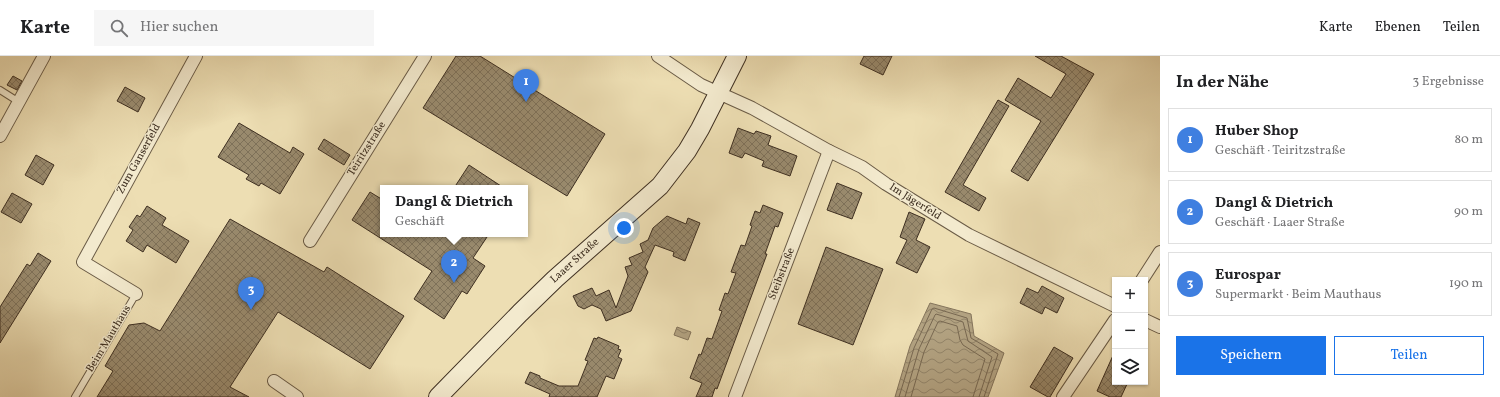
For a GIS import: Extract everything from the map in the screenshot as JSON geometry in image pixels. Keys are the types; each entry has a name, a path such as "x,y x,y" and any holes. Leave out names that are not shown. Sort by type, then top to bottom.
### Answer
{"street":[{"path":"0,136 44,56"},
{"name":"Zum Ganserfeld","path":"82,262 196,56"},
{"name":"Teiritzstraße","path":"310,241 425,56"},
{"path":"658,56 701,85 718,92"},
{"name":"Laaer Straße","path":"438,397 555,279 660,186 687,151 700,129 737,56"},
{"name":"Im Jägerfeld","path":"718,92 752,108 829,151 862,167 886,184 969,234 1112,305"},
{"name":"Steibstraße","path":"735,397 829,151"},
{"path":"1144,277 1160,252"},
{"name":"Beim Mauthaus","path":"82,262 136,294"},
{"path":"1148,321 1160,327"},
{"path":"1063,397 1112,324"},
{"path":"274,382 297,397"}],"lane":[{"path":"0,90 20,102"},
{"name":"Beim Mauthaus","path":"75,397 136,294"}],"water":[{"path":"930,303 971,314 974,336 1004,353 988,397 895,397 910,346"},
{"path":"677,327 691,332 688,340 674,335"}],"building":[{"path":"456,56 480,56 605,134 567,196 423,108"},
{"path":"864,56 892,56 883,75 860,64"},
{"path":"1035,56 1061,56 1094,74 1028,181 1011,171 1041,121 1005,100 1018,78 1051,98 1066,74"},
{"path":"13,76 22,81 17,90 7,85"},
{"path":"125,87 145,98 138,112 117,101"},
{"path":"998,100 1009,106 963,185 986,198 979,211 945,192"},
{"path":"239,123 290,153 293,147 304,154 280,194 261,183 259,186 246,179 249,175 218,157"},
{"path":"738,128 754,134 756,131 771,136 768,145 797,156 790,176 762,166 764,161 745,153 742,158 729,153"},
{"path":"324,139 350,155 344,165 318,149"},
{"path":"36,155 54,165 43,185 25,175"},
{"path":"469,165 499,185 456,185"},
{"path":"837,183 862,193 852,219 827,210"},
{"path":"370,192 380,198 380,237 487,237 473,258 485,266 467,294 462,291 444,319 414,299 432,271 352,220"},
{"path":"12,193 32,204 21,223 1,212"},
{"path":"763,205 783,213 778,227 775,226 765,254 767,254 717,389 715,388 712,397 696,397 702,383 690,378 707,338 712,339 722,311 719,310 725,293 728,294 736,273 731,272 741,245 745,246 752,226 750,225 755,211 760,213"},
{"path":"147,206 166,218 162,225 189,241 176,263 147,245 143,252 126,241 133,230 129,227 137,215 140,217"},
{"path":"909,212 925,219 916,240 930,247 917,273 896,263 907,240 900,237"},
{"path":"667,216 686,224 688,218 700,223 685,261 673,256 674,252 655,245 645,267 648,272 631,311 606,321 601,309 592,305 584,309 578,306 573,296 592,288 596,296 609,290 616,308 628,276 625,267 632,265 629,258 643,252 640,244 648,240 653,228"},
{"path":"230,219 324,272 327,267 404,316 370,369 278,312 230,387 249,397 97,397 113,371 105,366 129,325 144,323 160,331"},
{"path":"826,247 883,269 853,345 798,324"},
{"path":"38,253 51,261 0,343 0,307 27,264 30,266"},
{"path":"1042,286 1064,298 1057,313 1045,307 1042,314 1020,303 1027,288 1038,293"},
{"path":"598,337 619,346 618,349 621,350 618,357 622,359 614,379 606,376 597,397 549,397 550,394 525,383 530,372 559,386 578,386 588,361 585,360 594,338 597,339"},
{"path":"1054,347 1073,358 1050,397 1048,397 1030,387"},
{"path":"1112,358 1112,385 1127,385 1121,397 1110,397 1097,391"}],"place":[{"name":"Huber Shop","path":"526,102"},
{"name":"Dangl & Dietrich","path":"454,283"},
{"name":"Eurospar","path":"251,310"}]}
